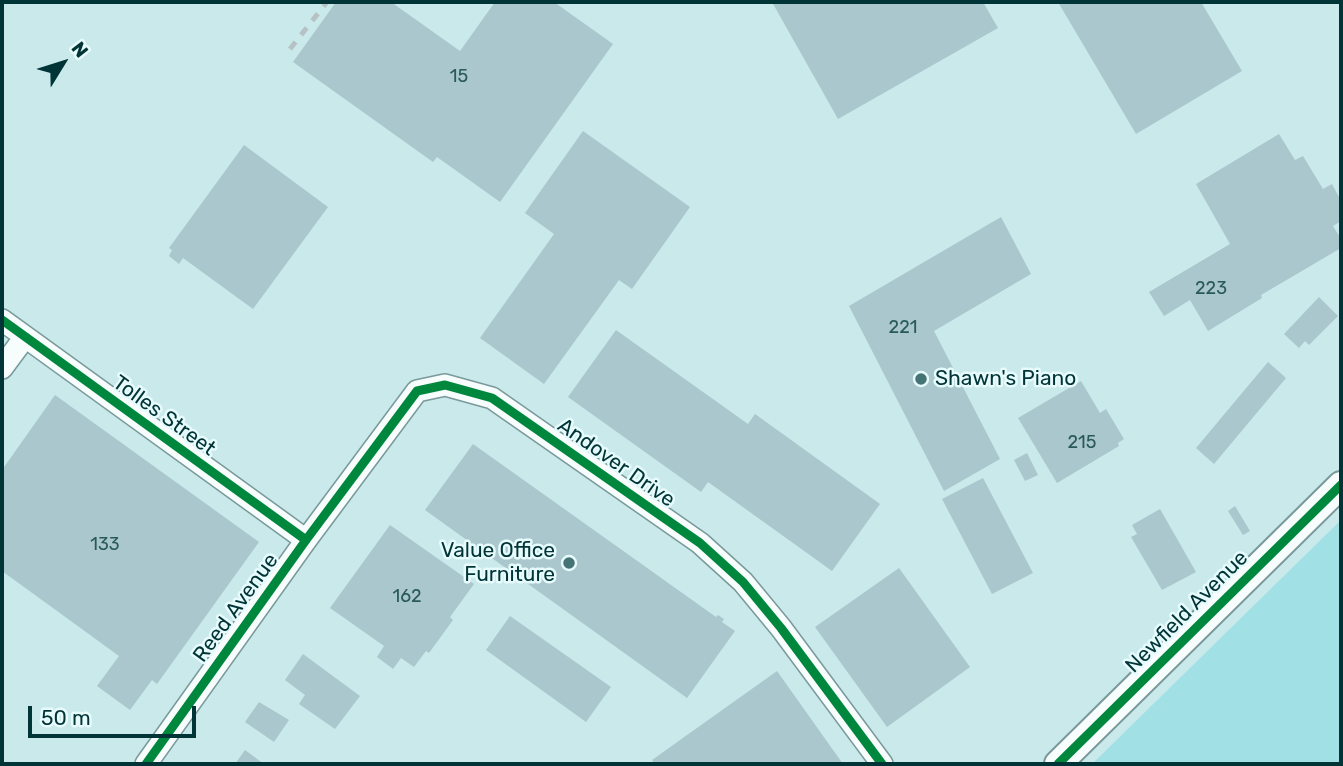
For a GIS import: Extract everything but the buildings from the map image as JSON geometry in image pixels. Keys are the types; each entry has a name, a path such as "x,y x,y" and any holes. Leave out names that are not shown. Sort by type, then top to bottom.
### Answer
{"street":[{"name":"Tolles Street","path":"2,320 306,540"},
{"path":"2,368 25,337"},
{"name":"Andover Drive","path":"306,540 417,391 445,385 492,398 700,543 743,582 781,628 882,764"},
{"name":"Newfield Avenue","path":"1058,764 1341,485"},
{"name":"Reed Avenue","path":"146,764 306,540"}],"shaded area":[{"path":"1341,520 1341,764 1092,764"}],"railway":[{"path":"290,49 327,2"}],"cycle path":[{"path":"2,320 306,540"},
{"path":"146,764 306,540 417,391 445,385 492,398 700,543 743,582 781,628 882,764"},
{"path":"1058,764 1341,485"}],"place":[{"name":"Shawn's Piano","path":"921,379"},
{"name":"Value Office Furniture","path":"569,563"}]}
